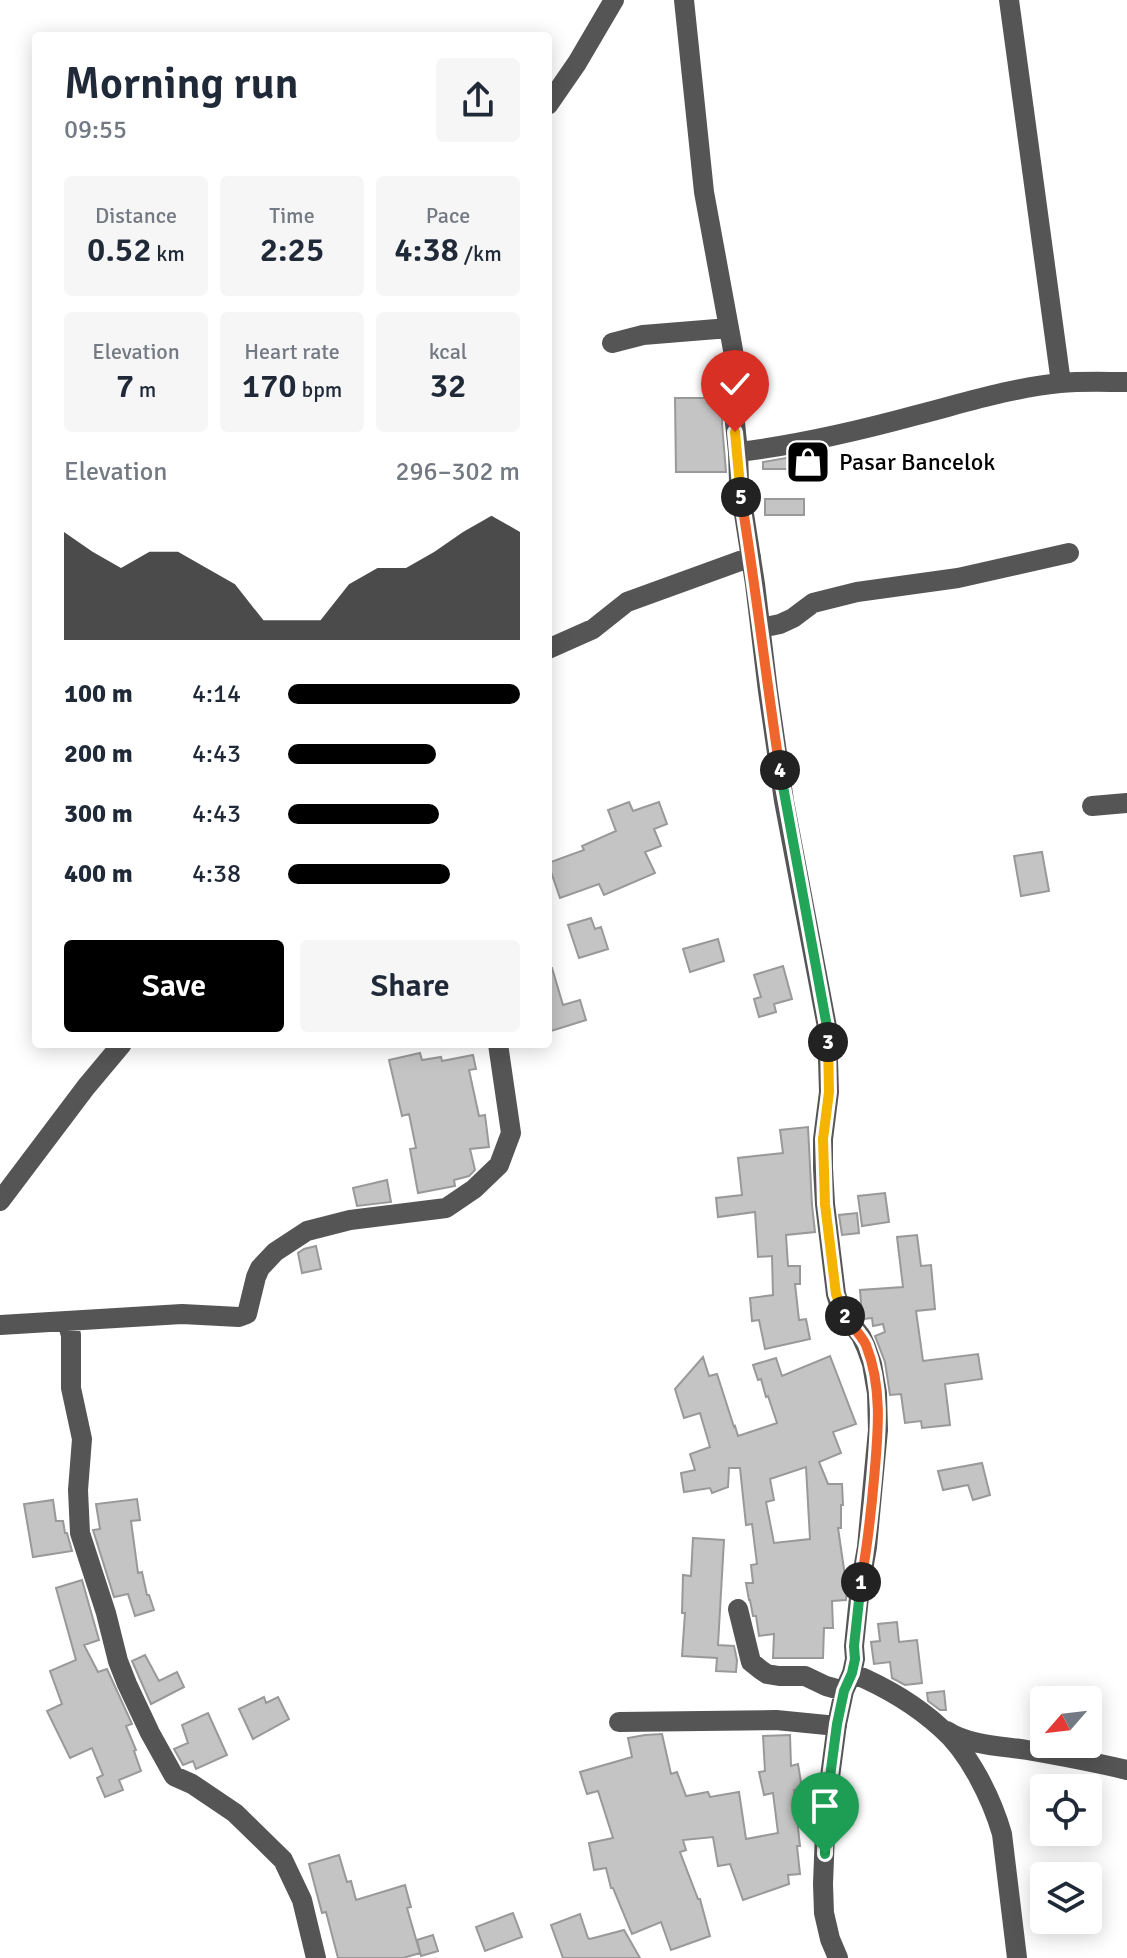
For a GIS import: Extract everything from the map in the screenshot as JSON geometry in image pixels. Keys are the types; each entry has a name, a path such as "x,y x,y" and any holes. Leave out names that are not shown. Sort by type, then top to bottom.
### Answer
{"street":[{"path":"552,99 614,0"},
{"path":"684,0 704,192 733,350 739,482 768,691 784,801 827,1027 829,1092 823,1168 836,1294 841,1310 866,1347 877,1393 875,1469 860,1587 855,1659 837,1725 826,1807 824,1913 838,1958"},
{"path":"1009,0 1061,383"},
{"path":"612,343 643,335 729,328"},
{"path":"738,452 857,431 968,401 1061,383 1127,382"},
{"path":"761,628 793,618 813,603 857,592 958,578 1069,553"},
{"path":"552,647 593,629 627,602 751,557"},
{"path":"1092,806 1127,803"},
{"path":"0,1201 119,1048"},
{"path":"0,1325 69,1328 182,1314 239,1317 247,1314 260,1268 275,1252 307,1231 350,1220 446,1208 474,1189 499,1165 511,1133 499,1048"},
{"path":"69,1328 71,1388 82,1439 78,1490 80,1533 127,1684 174,1776 192,1784 235,1813 283,1860 302,1900 316,1958"},
{"path":"738,1609 751,1662 767,1674 805,1676 826,1686 846,1686 868,1680 908,1703 953,1735 1127,1770"},
{"path":"619,1722 776,1720 837,1725"},
{"path":"943,1729 977,1774 997,1818 1007,1864 1017,1958"}],"building":[{"path":"675,398 723,398 726,472 676,472"},
{"path":"815,453 816,478 800,478 800,469 763,469 763,462"},
{"path":"765,499 804,499 804,515 765,515"},
{"path":"629,802 633,811 659,802 667,824 654,829 661,846 645,852 655,873 604,895 599,884 560,898 552,875 552,862 584,850 582,846 616,831 608,810"},
{"path":"1042,852 1049,891 1021,896 1014,856"},
{"path":"591,918 595,929 601,927 608,949 579,958 568,925"},
{"path":"718,939 724,961 690,972 683,949"},
{"path":"783,966 792,999 774,1004 776,1012 759,1017 754,999 761,997 754,975"},
{"path":"552,968 563,1005 580,1000 586,1020 552,1031"},
{"path":"420,1053 422,1060 441,1057 442,1061 473,1055 476,1069 469,1070 479,1116 485,1115 489,1147 470,1149 475,1170 469,1176 454,1180 455,1186 418,1193 410,1149 416,1148 409,1114 402,1116 389,1060"},
{"path":"808,1127 815,1232 786,1235 788,1266 800,1266 800,1284 795,1284 799,1320 806,1319 810,1339 765,1349 759,1320 752,1321 750,1298 773,1295 772,1256 758,1257 755,1212 718,1217 716,1198 742,1195 738,1158 783,1153 780,1130"},
{"path":"387,1180 391,1202 357,1206 353,1188"},
{"path":"885,1193 889,1222 862,1226 858,1196"},
{"path":"857,1213 859,1233 842,1235 839,1215"},
{"path":"917,1235 921,1266 931,1265 935,1309 916,1311 923,1361 978,1354 982,1379 945,1384 950,1425 922,1428 921,1421 905,1423 901,1394 890,1395 885,1362 875,1336 885,1332 883,1324 873,1326 872,1318 864,1319 860,1290 903,1287 897,1237"},
{"path":"316,1246 321,1269 302,1273 298,1253"},
{"path":"830,1356 856,1424 833,1432 841,1453 819,1462 828,1484 842,1484 841,1528 838,1528 848,1583 846,1600 832,1601 833,1628 824,1628 823,1658 773,1658 774,1634 759,1636 746,1583 753,1583 751,1565 757,1564 752,1524 746,1525 740,1468 729,1468 728,1487 712,1493 710,1488 684,1492 681,1473 695,1470 690,1454 710,1447 700,1413 684,1418 675,1389 703,1357 709,1376 717,1374 738,1436 777,1423 753,1365 776,1358 782,1376","holes":["806,1467 810,1539 774,1543 766,1502 774,1500 770,1479"]},
{"path":"982,1463 990,1495 973,1500 968,1485 943,1490 938,1471"},
{"path":"137,1499 140,1520 131,1521 138,1573 142,1572 154,1610 135,1616 128,1594 114,1597 93,1530 100,1529 96,1504"},
{"path":"53,1500 56,1521 63,1521 72,1551 33,1557 24,1504"},
{"path":"693,1538 724,1540 718,1645 734,1646 736,1672 716,1671 717,1658 682,1656 685,1613 682,1613 683,1575 691,1576"},
{"path":"82,1580 99,1640 84,1645 98,1672 107,1669 132,1724 126,1726 141,1771 119,1780 123,1790 105,1797 97,1778 103,1775 92,1748 70,1758 47,1711 62,1704 50,1671 76,1660 56,1588"},
{"path":"897,1622 899,1642 917,1640 922,1683 905,1685 892,1678 890,1662 874,1664 871,1642 880,1641 878,1624"},
{"path":"145,1655 159,1681 177,1672 184,1687 151,1704 132,1661"},
{"path":"944,1691 946,1710 940,1710 928,1701 927,1693"},
{"path":"264,1697 266,1703 278,1697 289,1719 253,1739 239,1709"},
{"path":"208,1713 227,1755 196,1769 193,1761 183,1765 174,1749 188,1743 182,1725"},
{"path":"662,1734 671,1774 677,1772 686,1796 708,1792 710,1797 739,1792 746,1839 778,1833 773,1793 764,1795 759,1772 765,1771 763,1736 790,1735 791,1766 798,1764 802,1788 794,1790 800,1874 788,1875 789,1884 743,1900 730,1864 718,1866 713,1837 683,1840 686,1850 680,1852 700,1899 710,1936 671,1950 661,1922 632,1934 611,1888 606,1868 594,1870 589,1843 613,1838 598,1791 587,1794 580,1772 632,1757 628,1738"},
{"path":"339,1855 356,1900 405,1885 411,1907 407,1908 420,1953 403,1958 338,1958 309,1864"},
{"path":"513,1913 522,1937 485,1951 476,1927"},
{"path":"580,1914 588,1938 624,1930 640,1958 563,1958 551,1925"},
{"path":"433,1935 438,1951 421,1956 417,1940"}],"place":[{"name":"Pasar Bancelok","path":"808,462"}],"route":[{"path":"735,432 739,482 784,801 827,1027 829,1092 823,1168 836,1294 841,1310 866,1347 877,1393 878,1430 855,1659 837,1724 826,1807 825,1854"}]}
